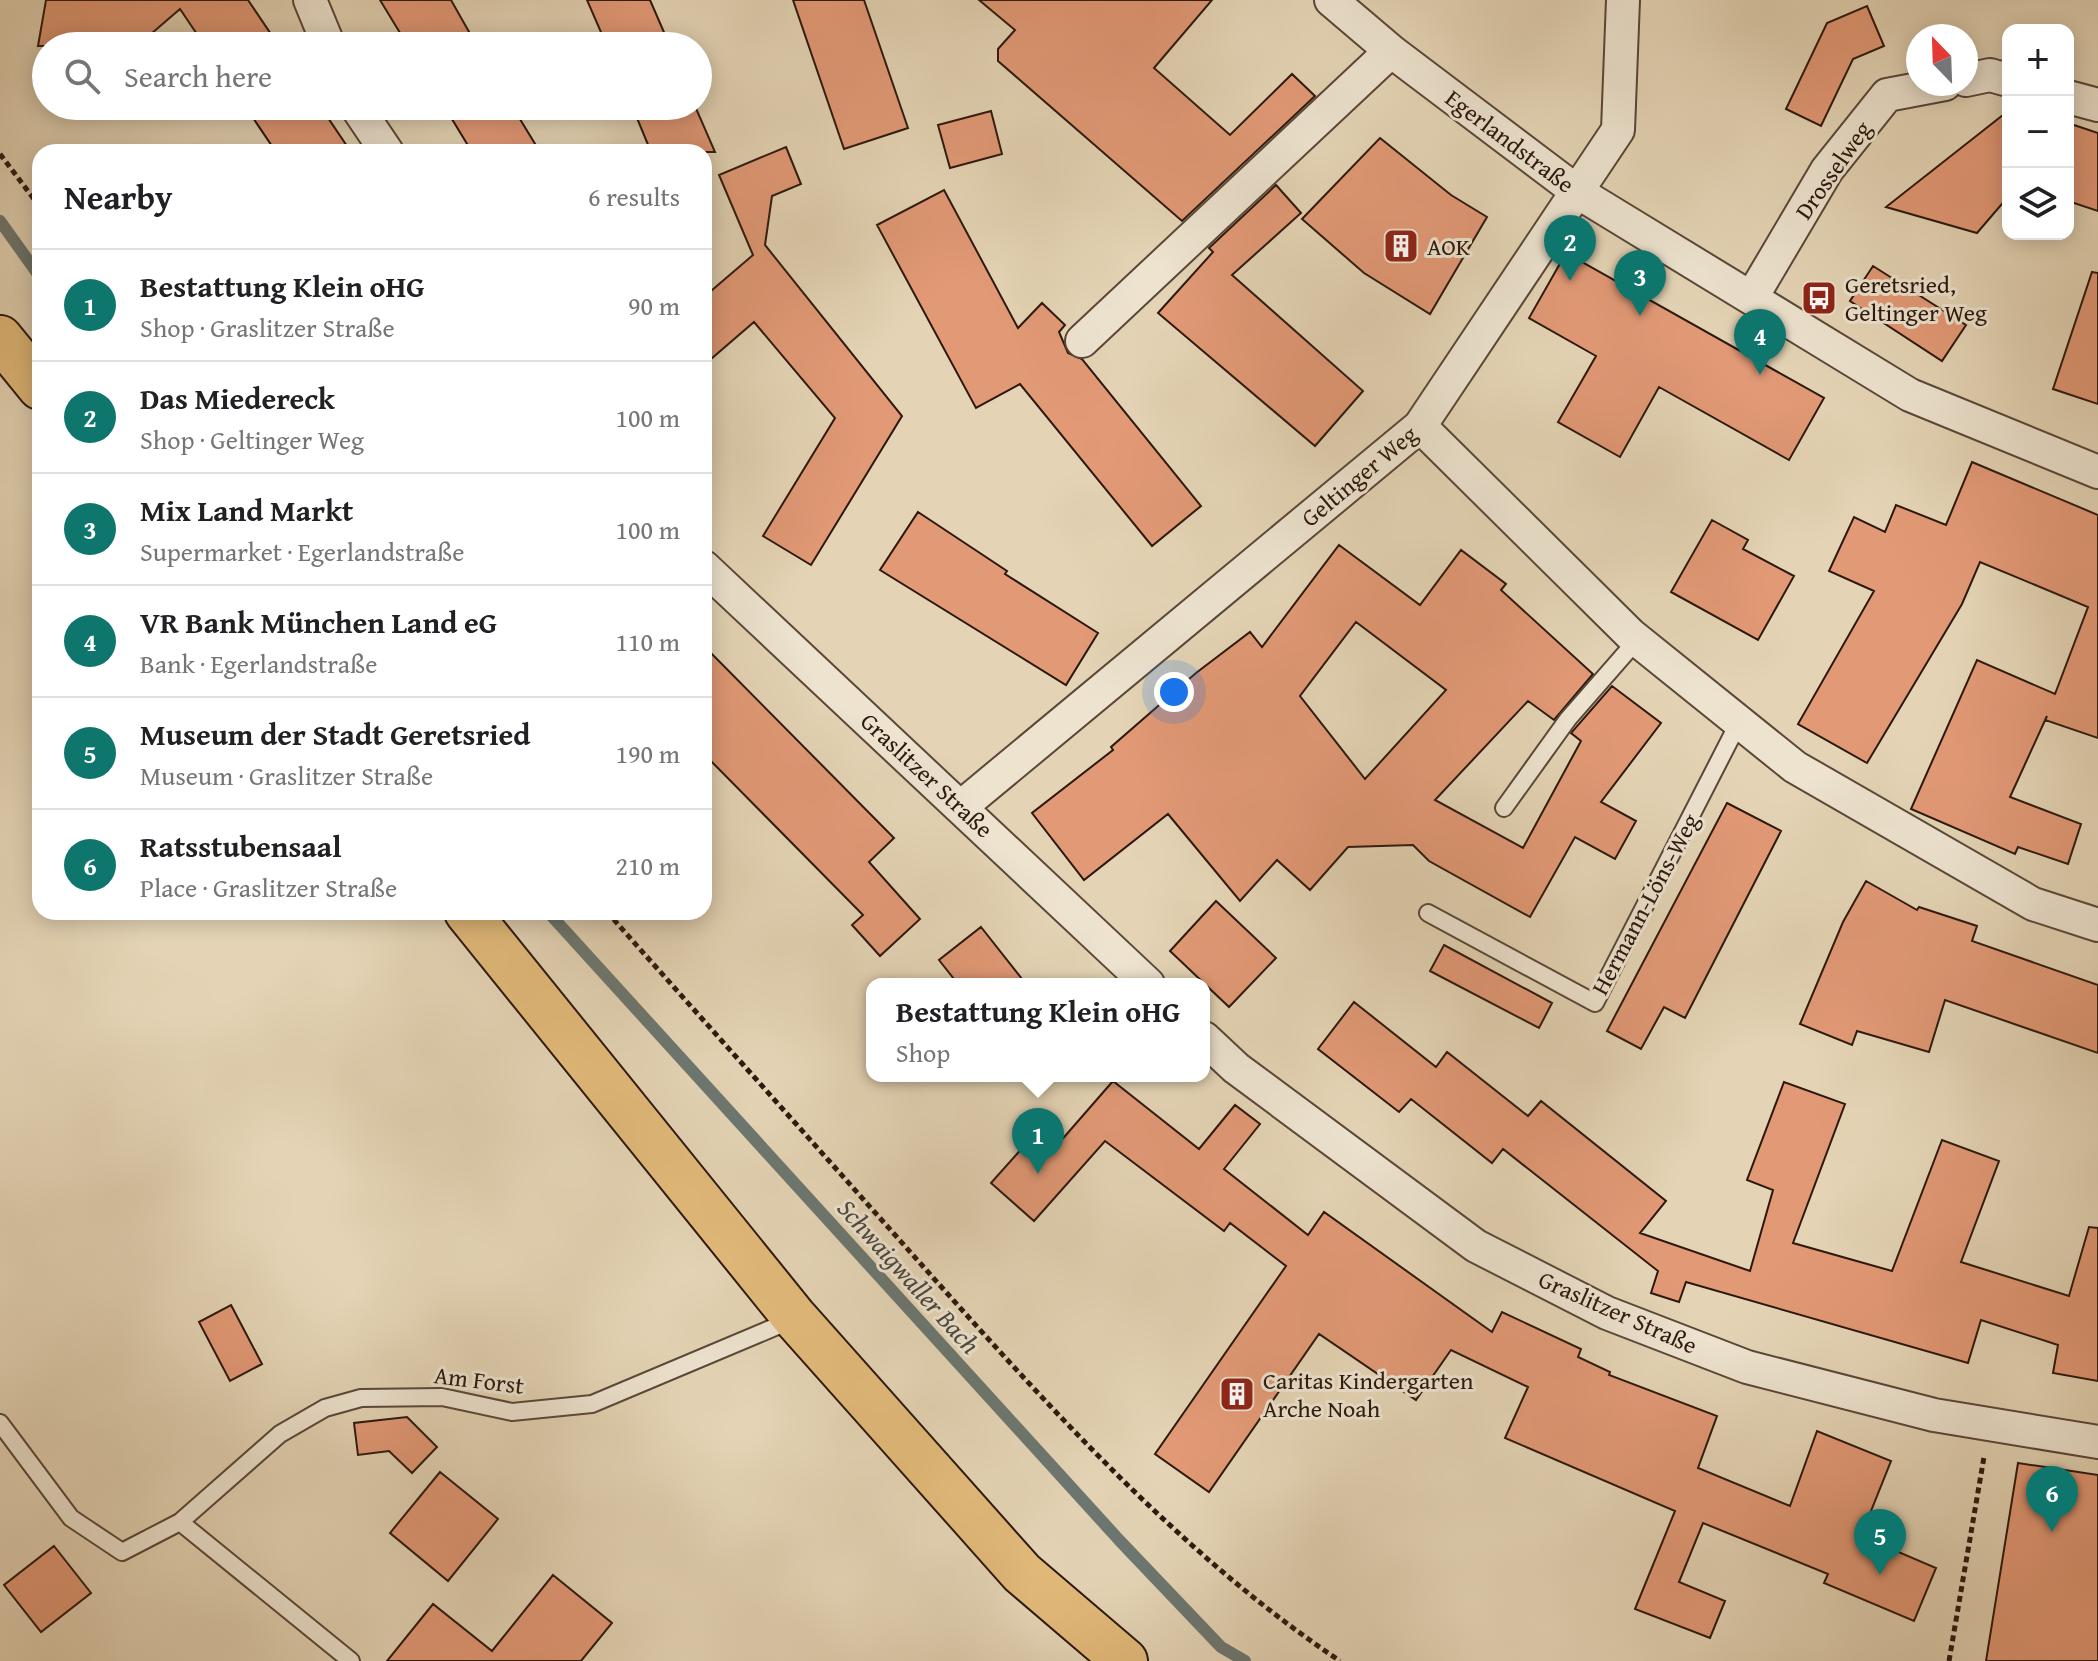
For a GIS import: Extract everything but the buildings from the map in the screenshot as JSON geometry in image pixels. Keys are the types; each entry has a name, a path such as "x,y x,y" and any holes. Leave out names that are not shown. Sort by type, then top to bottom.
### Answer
{"main road":[{"path":"0,338 32,377"},
{"path":"473,920 795,1318 1022,1573 1125,1661"}],"street":[{"path":"310,0 323,32"},
{"name":"Egerlandstraße","path":"1331,0 1391,51 1579,193 1910,395 2098,472"},
{"name":"Geltinger Weg","path":"962,806 1420,426 1579,193 1618,130 1623,0"},
{"path":"1082,341 1391,51"},
{"path":"1978,78 1990,75 2002,78"},
{"name":"Drosselweg","path":"1752,297 1827,170 1887,95 1906,91"},
{"path":"2074,99 2098,105"},
{"path":"365,120 382,144"},
{"path":"1420,426 1637,640 1795,767 2033,904 2098,925"},
{"name":"Graslitzer Straße","path":"712,574 1142,978"},
{"name":"Graslitzer Straße","path":"1210,1044 1236,1068 1476,1246 1607,1313 1747,1367 1934,1415 2098,1442"}],"lane":[{"path":"1504,808 1568,719 1637,640"},
{"name":"Hermann-Löns-Weg","path":"1428,913 1595,1003 1738,724"},
{"name":"Am Forst","path":"0,1423 71,1518 122,1552 180,1522 280,1434 325,1408 361,1398 442,1397 512,1412 592,1404 795,1318"},
{"path":"180,1522 351,1661"}],"path":[{"path":"0,154 32,196"},
{"path":"614,920 1042,1399 1152,1506 1280,1621 1340,1661"},
{"path":"1949,1661 1990,1424"}],"waterway":[{"name":"Schwaigwaller Bach","path":"0,221 32,266"},
{"name":"Schwaigwaller Bach","path":"555,920 1120,1541 1221,1647 1245,1661"}],"place":[{"name":"AOK","path":"1401,246"},
{"name":"Das Miedereck","path":"1570,281"},
{"name":"Geretsried, Geltinger Weg","path":"1819,298"},
{"name":"Mix Land Markt","path":"1640,316"},
{"name":"VR Bank München Land eG","path":"1760,375"},
{"name":"Bestattung Klein oHG","path":"1038,1174"},
{"name":"Caritas Kindergarten Arche Noah","path":"1237,1394"},
{"name":"Ratsstubensaal","path":"2052,1532"},
{"name":"Museum der Stadt Geretsried","path":"1880,1575"}]}
